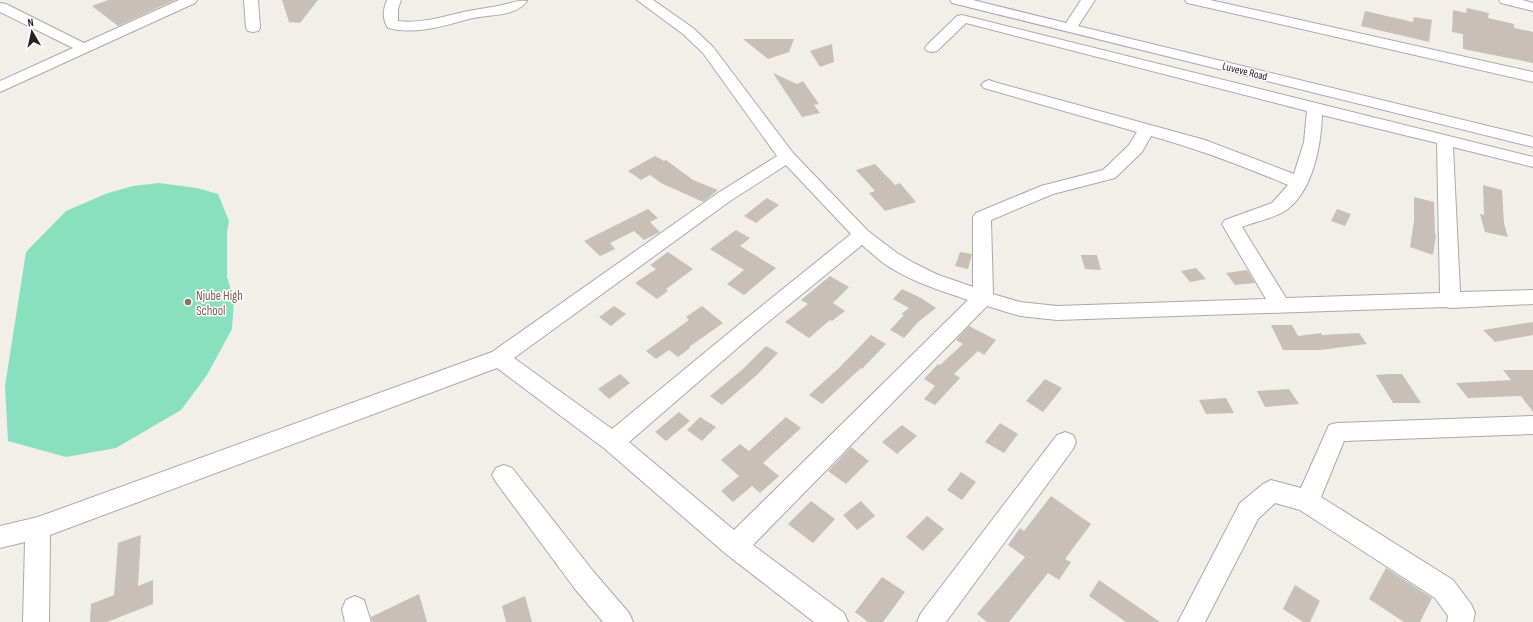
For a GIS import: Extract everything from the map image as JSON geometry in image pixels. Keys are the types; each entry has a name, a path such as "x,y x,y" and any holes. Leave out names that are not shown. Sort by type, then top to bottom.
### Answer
{"street":[{"path":"0,8 19,0"},
{"path":"0,87 190,0"},
{"path":"251,0 253,28"},
{"path":"394,0 392,2 391,16 393,25 411,27 434,24 472,14 507,8 517,4 520,1 519,0"},
{"path":"644,0 688,31 708,50 787,157 862,235 890,258 907,268 929,279 983,298 1020,309 1057,313 1450,301 1533,297"},
{"name":"Luveve Road","path":"957,0 1073,23 1533,128"},
{"name":"Luveve Road","path":"1005,0 1073,23 1533,142"},
{"path":"1073,23 1088,0"},
{"path":"1192,0 1533,77"},
{"path":"1506,0 1533,7"},
{"path":"0,8 83,48"},
{"path":"932,48 962,19 966,18 1315,108 1533,162"},
{"path":"989,85 1227,153 1299,183"},
{"path":"1280,305 1230,224 1278,208 1283,204 1299,183 1312,143 1315,108"},
{"path":"735,546 983,298 982,217 1047,190 1109,174 1136,148 1147,129"},
{"path":"1445,140 1450,301"},
{"path":"0,537 38,528 499,358 724,196 787,157"},
{"path":"613,442 862,235"},
{"path":"499,358 613,442 735,546 835,622"},
{"path":"1307,500 1337,432 1533,425"},
{"path":"930,622 1065,442"},
{"path":"504,475 584,580 620,622"},
{"path":"1191,622 1249,511 1271,491 1307,500 1444,589 1462,612 1460,622"},
{"path":"36,622 38,528"}],"green space":[{"path":"159,183 197,188 218,194 229,221 227,232 227,277 234,300 232,329 207,375 181,410 116,448 66,457 8,441 5,386 26,252 66,211 108,193 133,186"}],"building":[{"path":"108,0 175,0 118,26 92,6"},
{"path":"282,0 318,0 300,23 289,22"},
{"path":"1467,8 1489,13 1488,18 1514,24 1514,28 1533,32 1533,63 1463,49 1463,34 1452,32 1453,10 1466,13"},
{"path":"1365,11 1413,22 1414,17 1432,20 1429,42 1361,26"},
{"path":"743,39 794,39 789,52 768,59"},
{"path":"832,44 834,62 820,67 810,51"},
{"path":"773,73 797,84 803,81 819,104 814,105 820,113 802,117"},
{"path":"655,156 664,161 666,160 693,180 718,190 703,202 661,183 650,175 641,180 628,171"},
{"path":"875,164 895,185 900,183 916,202 885,211 869,193 875,191 856,170"},
{"path":"1483,185 1502,190 1504,223 1508,237 1485,232 1480,214 1484,215"},
{"path":"1414,197 1434,202 1436,235 1433,255 1410,247 1414,221"},
{"path":"767,198 779,205 756,223 744,216"},
{"path":"648,209 658,218 650,222 660,232 644,240 634,231 610,243 615,249 600,256 584,241"},
{"path":"1337,209 1351,214 1345,226 1331,221"},
{"path":"736,230 750,238 740,246 776,268 744,295 727,284 744,270 710,249"},
{"path":"668,252 693,269 666,289 668,291 657,299 635,283 656,269 650,265"},
{"path":"960,252 972,254 968,269 955,266"},
{"path":"1081,255 1097,255 1101,270 1085,269"},
{"path":"1196,268 1206,279 1190,282 1181,271"},
{"path":"1247,270 1255,283 1235,285 1226,273"},
{"path":"830,276 849,287 833,303 845,311 832,321 830,320 809,338 785,322 808,304 801,300"},
{"path":"902,289 921,298 936,308 919,321 904,338 890,330 904,315 901,314 909,308 893,299"},
{"path":"614,306 626,314 611,326 599,317"},
{"path":"702,306 723,323 689,347 690,348 678,357 669,350 656,359 646,351 689,320 686,317"},
{"path":"1533,322 1533,335 1495,342 1483,330"},
{"path":"1271,325 1292,325 1298,336 1321,333 1322,335 1359,333 1367,344 1320,350 1283,350"},
{"path":"969,326 996,340 984,355 978,351 954,374 960,378 935,405 924,399 935,386 924,379 938,364 940,365 963,344 956,340"},
{"path":"871,335 886,344 862,369 861,368 822,404 809,395 839,368"},
{"path":"766,346 778,353 758,374 722,405 710,396 743,369"},
{"path":"1503,370 1533,370 1533,412 1521,396 1468,398 1456,383 1511,380"},
{"path":"620,374 630,383 609,399 598,389"},
{"path":"1402,374 1421,403 1393,403 1376,375"},
{"path":"1045,379 1062,388 1043,412 1026,401"},
{"path":"1289,389 1299,404 1265,407 1257,391"},
{"path":"1226,398 1234,413 1206,414 1199,400"},
{"path":"679,412 690,421 666,441 655,432"},
{"path":"700,417 716,427 702,441 687,430"},
{"path":"786,417 801,428 763,463 779,476 760,493 752,486 733,502 721,491 739,476 721,460 740,444 749,451"},
{"path":"1000,423 1018,434 1004,453 985,442"},
{"path":"902,425 917,436 897,454 882,442"},
{"path":"851,447 869,461 846,484 828,471"},
{"path":"961,472 976,482 962,500 947,490"},
{"path":"1051,496 1091,524 1065,559 1071,562 1059,580 1048,573 1009,622 987,622 977,614 1025,557 1008,545 1020,528 1024,531"},
{"path":"811,501 835,519 813,543 788,524"},
{"path":"861,501 875,516 857,530 843,515"},
{"path":"927,516 944,529 923,551 906,537"},
{"path":"141,535 138,586 153,580 153,604 107,622 90,622 91,604 114,595 118,543"},
{"path":"1386,568 1432,598 1420,622 1404,622 1369,599"},
{"path":"882,577 905,592 883,622 868,622 855,612"},
{"path":"1099,580 1160,622 1126,622 1089,596"},
{"path":"1295,585 1320,601 1310,622 1303,622 1283,609"},
{"path":"419,594 427,622 372,622 371,617"},
{"path":"525,596 532,622 506,622 502,606"}],"place":[{"name":"Njube High School","path":"188,302"}]}
